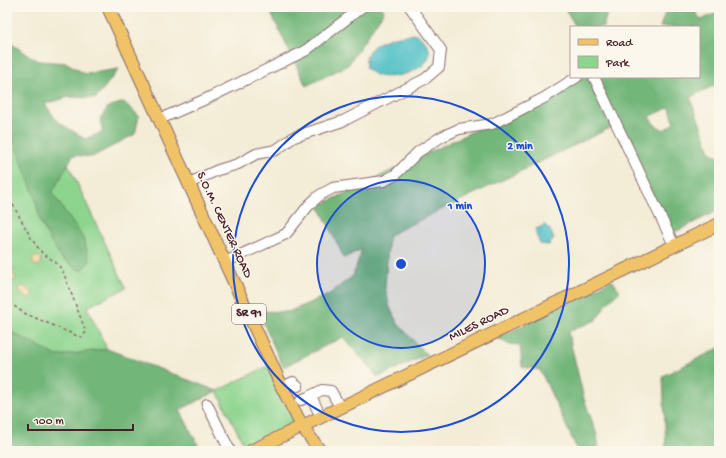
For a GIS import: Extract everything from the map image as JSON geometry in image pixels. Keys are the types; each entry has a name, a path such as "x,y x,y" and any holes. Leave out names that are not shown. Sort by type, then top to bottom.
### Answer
{"main road":[{"name":"S.O.M. CENTER ROAD","path":"108,7 282,387 299,396 302,426 320,451"},
{"name":"MILES ROAD","path":"251,451 719,224"}],"street":[{"path":"160,119 305,52 362,7"},
{"path":"189,183 218,170 238,164 256,154 276,150 294,136 343,121 425,79 439,67 442,54 437,42 410,7"},
{"path":"225,262 286,234 309,205 320,195 333,188 384,181 394,175 428,145 459,129 492,124 544,98 574,78"},
{"path":"594,78 674,245"},
{"path":"282,387 293,382 299,396"},
{"path":"299,396 322,390 331,390 340,407"},
{"path":"299,396 312,398 321,417"},
{"path":"207,404 230,451"}],"path":[{"path":"7,194 30,238 42,253 54,261 62,269 86,332 82,337 75,335 24,312 7,301"}],"green space":[{"path":"268,7 382,7 384,11 348,65 306,86"},
{"path":"564,7 609,7 603,26 575,26"},
{"path":"667,7 694,7 701,20 719,12 719,83 690,97 710,151 719,158 719,210 669,235 616,125 389,235 385,287 390,308 398,324 427,355 378,377 343,337 283,367 258,311 288,312 328,295 353,276 362,249 344,258 319,206 582,78 700,78 700,26 660,26","holes":["670,107 674,123 664,130 655,125 649,117"]},
{"path":"7,33 126,288 87,307 107,349 7,364"},
{"path":"7,41 38,61 67,63 85,74 119,69 96,98 69,97 45,104 57,121 85,139 103,132 100,119 108,107 124,102 139,116 135,134 92,157 73,155 52,193 83,238 90,261 81,271 61,258 51,242 40,221 35,197 13,140 7,131"},
{"path":"612,280 620,291 606,305 596,320 568,332 584,399 597,435 599,451 578,451 540,370 522,367 520,345 508,344 498,338"},
{"path":"7,330 57,356 107,349 217,391 180,410 201,451 7,451"},
{"path":"719,348 719,451 666,451 663,376"},
{"path":"272,364 302,426 247,451 217,391"}],"sand":[{"path":"35,257 39,257 41,261 39,265 35,265 33,263 33,259"},
{"path":"11,266 14,269 12,274 16,277 14,281 8,278 7,268"},
{"path":"23,286 32,292 32,297 27,298 20,293 19,289"}],"water":[{"path":"417,34 426,43 429,52 428,59 422,66 414,71 404,74 384,77 372,73 366,68 366,59 369,51 382,41 400,36"},
{"path":"545,225 550,230 554,239 549,245 540,244 536,234 536,229"}]}
